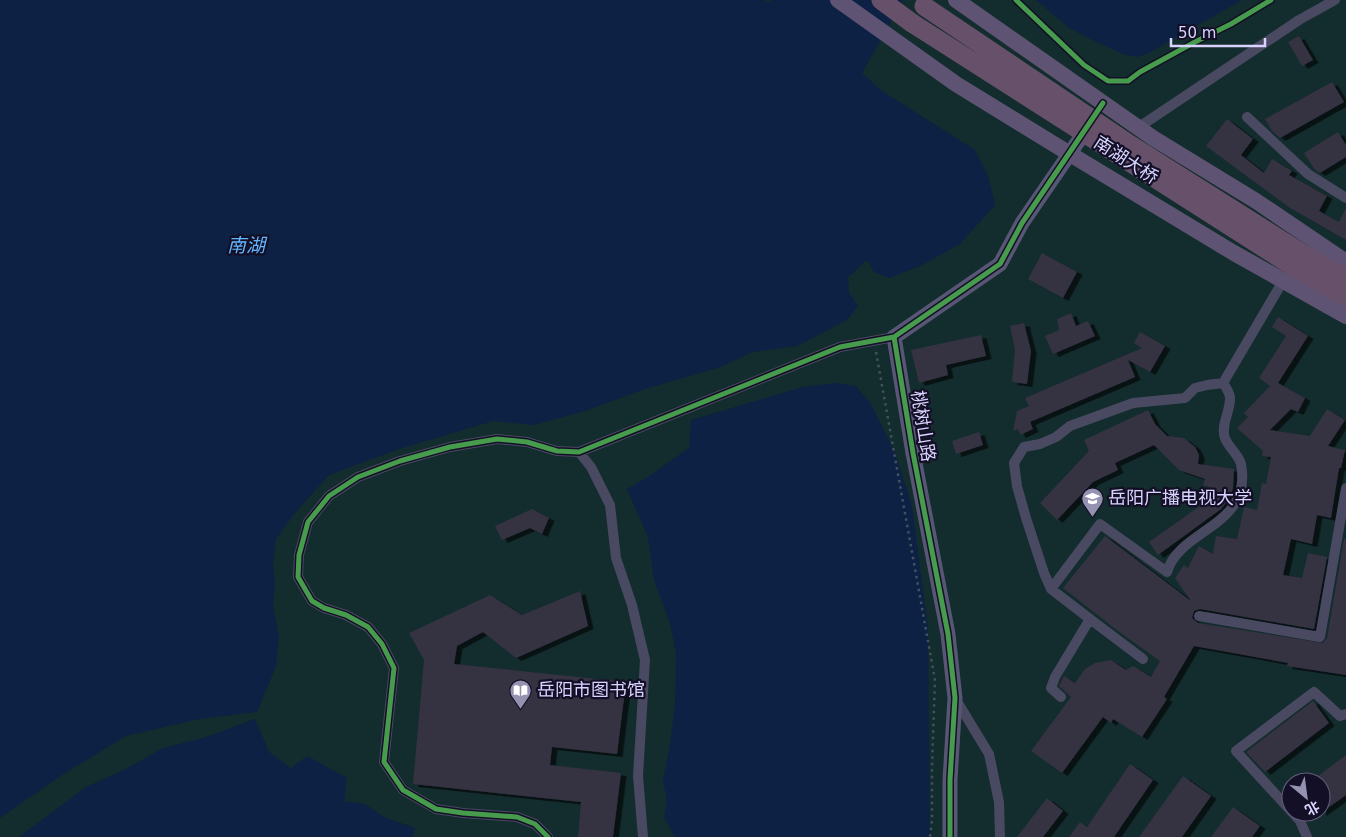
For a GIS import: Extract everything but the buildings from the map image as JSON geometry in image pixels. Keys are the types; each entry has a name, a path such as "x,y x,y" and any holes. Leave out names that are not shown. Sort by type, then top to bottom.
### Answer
{"highway":[{"name":"南湖大桥","path":"881,0 912,23 1296,269"},
{"name":"南湖大桥","path":"915,0 1126,142 1296,269"},
{"path":"1296,269 1346,279"},
{"path":"1296,269 1346,297"}],"main road":[{"path":"838,0 956,84 1109,178 1296,269 1346,316"},
{"path":"956,0 1103,103 1256,201 1346,262"},
{"path":"1109,178 1103,166 1101,155 1106,141 1120,131 1139,127"}],"street":[{"path":"1139,127 1299,20 1335,0"},
{"path":"548,837 535,824 516,817 436,809 403,790 384,762 394,668 382,644 368,628 346,615 324,608 312,601 298,577 299,555 308,522 329,496 358,477 400,462 450,447 496,439 527,442 557,451 579,452 840,347 894,337 1000,264 1022,223 1103,103"},
{"path":"1247,117 1308,174 1346,198"},
{"path":"1224,383 1296,269"},
{"name":"桃树山路","path":"894,337 915,463 948,634 955,698 950,780 950,837"},
{"path":"1143,659 1051,589 1041,564 1017,486 1014,463 1024,447 1040,444 1056,437 1070,426 1133,403 1185,398 1195,388 1224,383"},
{"path":"1051,589 1100,524 1167,572 1169,565 1179,552 1222,518 1235,505 1241,489 1240,463 1224,437 1225,423 1230,410 1230,395 1224,383"},
{"path":"579,452 592,467 610,504 616,558 632,606 645,660 638,776 643,837"},
{"path":"1199,616 1320,637 1346,488"},
{"path":"1061,697 1051,688 1055,677 1090,619"},
{"path":"1281,800 1236,751 1314,692 1340,716 1346,714"},
{"path":"955,698 989,754 998,802 1000,837"},
{"path":"1300,822 1306,837"}],"path":[{"path":"874,341 936,680 930,837"}],"green space":[{"path":"0,0 1346,0 1346,837 0,837"}],"water":[{"name":"南湖","path":"0,0 763,0 769,2 772,0 903,0 862,73 879,89 975,150 988,176 995,205 960,244 920,266 889,278 874,272 867,260 848,277 849,293 858,306 847,320 797,346 752,352 721,367 642,390 585,411 534,425 493,421 399,449 329,475 294,514 276,539 273,564 275,583 273,607 279,636 276,666 257,712 199,719 126,736 65,773 0,818"},
{"path":"1036,0 1242,0 1149,53 1137,57 1123,54 1068,27"},
{"path":"836,383 856,386 871,404 895,453 912,506 928,628 930,837 675,837 664,817 667,800 663,781 675,703 676,653 670,623 654,580 648,537 627,489 648,477 689,448 691,420 803,387"},
{"path":"255,719 269,752 291,768 307,756 347,778 344,801 365,804 384,817 415,828 413,837 19,837 86,787 126,769 163,748 203,738"}],"cycle path":[{"path":"1016,0 1084,65 1108,81 1128,81 1140,72 1231,24 1271,0"},
{"path":"950,837 950,780 955,698 948,634 913,453 894,337 1000,264 1022,223 1103,103"},
{"path":"548,837 535,824 517,817 436,809 403,790 384,762 394,668 382,644 368,627 346,615 324,608 312,601 298,577 299,555 308,522 329,496 358,477 400,461 450,447 497,439 527,442 557,451 579,452 840,347 894,337"}],"place":[{"name":"岳阳广播电视大学","path":"1092,517"},
{"name":"岳阳市图书馆","path":"521,709"}]}
